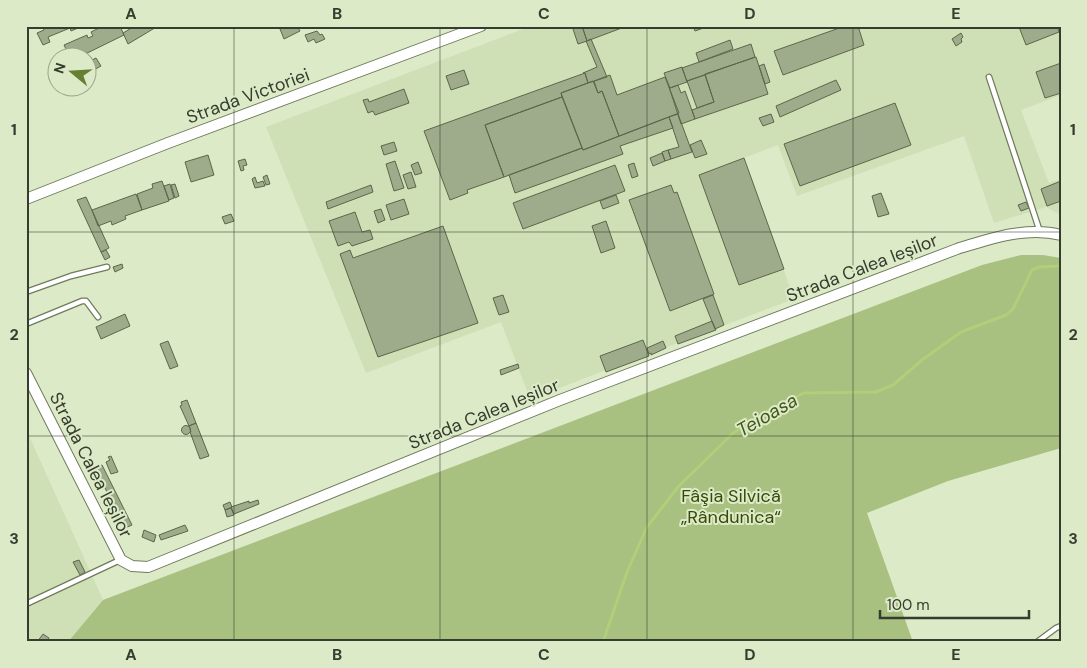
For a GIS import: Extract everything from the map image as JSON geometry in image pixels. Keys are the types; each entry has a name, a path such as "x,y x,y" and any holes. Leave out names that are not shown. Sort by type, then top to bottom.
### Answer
{"street":[{"name":"Strada Victoriei","path":"26,199 168,143 336,82 481,26"},
{"name":"Strada Calea Ieșilor","path":"26,373 121,560 132,566 148,567 560,400 957,249 1005,236 1040,232 1061,235"}],"lane":[{"path":"989,77 1040,232"},
{"path":"26,292 71,276 107,267"},
{"path":"26,324 82,301 86,302 98,317"},
{"path":"26,604 121,560"},
{"path":"1037,642 1061,626"}],"shaded area":[{"path":"531,26 1061,26 1061,95 1021,110 1049,183 1061,179 1061,215 1046,207 994,223 964,136 797,196 778,145 744,158 794,299 530,399 501,322 366,373 266,127"},
{"path":"26,429 103,600 68,642 26,642"}],"green space":[{"name":"Fâşia Silvică „Rândunica“","path":"1021,255 1043,255 1061,258 1061,448 948,481 867,513 913,642 68,642 103,600 982,265"}],"building":[{"path":"42,26 77,26 78,28 71,31 70,28 48,37 50,42 43,45 37,33 44,30"},
{"path":"103,26 120,26 124,35 97,48 66,48 64,45 87,35 88,38 93,36 91,32"},
{"path":"135,26 158,26 128,44 123,33"},
{"path":"286,26 297,26 300,31 284,39 280,29"},
{"path":"572,26 582,26 587,41 578,44"},
{"path":"582,26 627,26 587,41"},
{"path":"693,26 709,26 695,31"},
{"path":"845,26 858,26 864,45 783,75 774,51"},
{"path":"1057,26 1059,32 1026,45 1019,27"},
{"path":"317,31 325,39 316,43 314,39 308,42 305,35"},
{"path":"961,33 963,37 961,39 962,42 956,46 952,39"},
{"path":"591,39 607,77 588,83 585,73 583,73 597,67 586,41"},
{"path":"730,40 733,49 699,62 696,53"},
{"path":"751,44 755,57 687,81 682,68"},
{"path":"756,57 768,94 695,119 692,110 714,102 705,74"},
{"path":"1061,63 1061,93 1045,98 1036,72"},
{"path":"764,64 770,82 765,84 759,66"},
{"path":"682,67 687,82 670,88 664,73"},
{"path":"464,70 469,84 451,90 446,76"},
{"path":"585,73 588,83 561,93 562,97 485,125 504,177 467,190 468,193 450,200 424,131"},
{"path":"610,75 617,95 665,77 679,113 619,136 602,91 598,93 594,81"},
{"path":"705,75 714,102 697,108 687,81"},
{"path":"836,80 841,90 780,117 776,106"},
{"path":"593,81 598,93 602,91 619,136 583,150 561,93"},
{"path":"678,85 681,93 685,91 695,119 681,124 669,87"},
{"path":"404,89 409,103 375,115 373,111 368,113 363,100 368,99 369,102"},
{"path":"562,97 582,148 504,177 485,125"},
{"path":"895,103 911,145 800,186 784,144"},
{"path":"678,114 692,152 671,159 668,150 679,147 669,117"},
{"path":"771,114 774,122 763,126 759,118"},
{"path":"669,117 673,128 620,146 623,154 515,193 509,175 582,148 583,150"},
{"path":"701,140 707,154 695,158 690,145"},
{"path":"394,142 397,151 384,155 381,146"},
{"path":"668,150 671,159 665,161 662,152"},
{"path":"662,153 665,161 653,166 650,158"},
{"path":"208,155 214,175 191,182 185,162"},
{"path":"744,158 784,269 739,285 699,175"},
{"path":"245,159 247,165 243,166 244,170 241,171 238,161"},
{"path":"395,161 404,188 394,191 386,164"},
{"path":"418,162 422,173 415,175 411,165"},
{"path":"634,163 638,176 632,178 628,165"},
{"path":"615,165 625,191 523,229 513,203"},
{"path":"411,172 416,187 408,189 403,175"},
{"path":"267,175 270,184 266,185 263,177"},
{"path":"255,177 257,183 263,181 265,186 255,188 252,179"},
{"path":"162,181 169,201 142,210 137,194 153,188 152,184"},
{"path":"1061,181 1061,201 1047,206 1041,189"},
{"path":"170,184 174,198 169,200 164,186"},
{"path":"175,184 179,196 175,198 171,185"},
{"path":"371,185 373,192 328,209 326,202"},
{"path":"671,185 674,193 677,192 714,294 670,311 629,200"},
{"path":"881,193 889,214 878,217 872,196"},
{"path":"136,194 142,210 125,216 126,219 112,225 111,221 98,226 92,210"},
{"path":"616,195 619,203 603,209 600,201"},
{"path":"86,197 109,248 101,252 77,200"},
{"path":"404,199 409,214 391,220 386,205"},
{"path":"1026,202 1029,208 1021,211 1018,205"},
{"path":"381,209 385,220 378,223 374,211"},
{"path":"355,212 362,232 370,230 373,239 352,246 349,242 338,246 329,221"},
{"path":"231,214 234,221 225,224 222,217"},
{"path":"606,221 615,248 601,253 592,226"},
{"path":"443,226 478,323 378,357 340,254 350,250 353,258"},
{"path":"106,250 110,257 105,260 101,252"},
{"path":"122,264 123,268 115,272 113,267"},
{"path":"503,295 509,312 499,315 493,298"},
{"path":"713,295 724,325 715,329 703,299"},
{"path":"125,314 130,326 101,339 96,327"},
{"path":"712,321 716,330 678,344 675,336"},
{"path":"643,340 649,356 606,372 600,356"},
{"path":"168,341 178,366 170,369 160,344"},
{"path":"663,341 666,348 651,355 651,353 649,354 647,348"},
{"path":"518,364 519,368 501,375 500,370"},
{"path":"187,400 196,423 189,426 180,406 182,405 181,402"},
{"path":"196,423 209,456 200,459 189,426"},
{"path":"186,426 190,430 186,434 182,430"},
{"path":"111,456 118,472 111,474 106,462 110,460 108,457"},
{"path":"102,465 132,525 125,528 95,468"},
{"path":"258,500 259,504 234,514 231,507 249,501 249,503"},
{"path":"230,502 232,507 225,510 223,505"},
{"path":"231,508 234,515 227,517 225,510"},
{"path":"185,525 188,531 161,540 159,535"},
{"path":"144,530 156,535 154,542 142,537"},
{"path":"79,560 85,572 80,575 73,562"},
{"path":"43,634 49,638 47,642 37,642"}],"waterway":[{"name":"Teioasa","path":"603,642 627,572 647,527 678,487 733,433 769,410 804,393 876,392 893,385 922,360 961,332 1006,315 1013,309 1032,270 1039,267 1061,266"}]}
